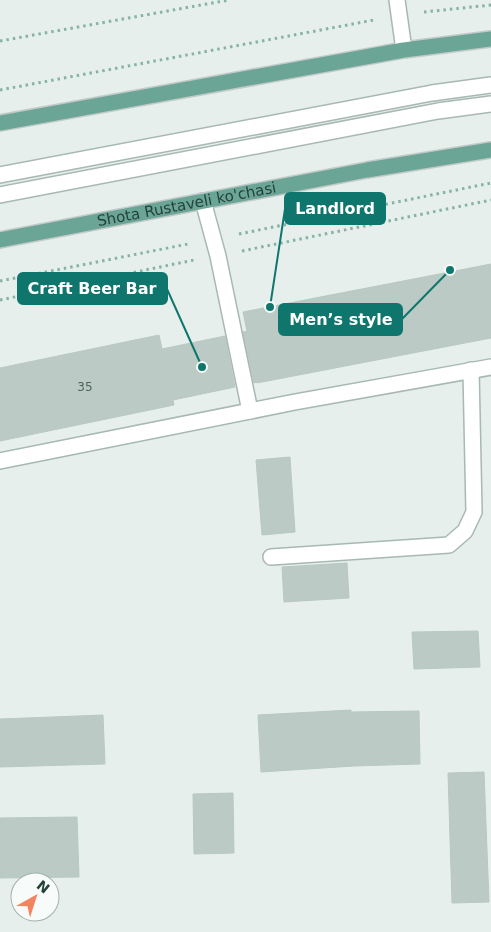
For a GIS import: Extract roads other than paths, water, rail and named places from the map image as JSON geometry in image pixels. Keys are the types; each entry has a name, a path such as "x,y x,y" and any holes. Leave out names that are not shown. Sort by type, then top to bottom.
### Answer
{"main road":[{"path":"0,123 404,50 491,39"},
{"name":"Shota Rustaveli ko'chasi","path":"0,240 419,161 491,150"}],"street":[{"path":"397,0 404,50"},
{"path":"0,176 432,93 491,85"},
{"path":"0,195 438,111 491,104"},
{"path":"203,201 218,256 250,411"},
{"path":"0,461 250,411 491,367"},
{"path":"271,557 448,545 465,532 474,512 471,370"}],"place":[{"name":"Men’s style","path":"450,270"},
{"name":"Landlord","path":"270,307"},
{"name":"Craft Beer Bar","path":"202,367"}]}
